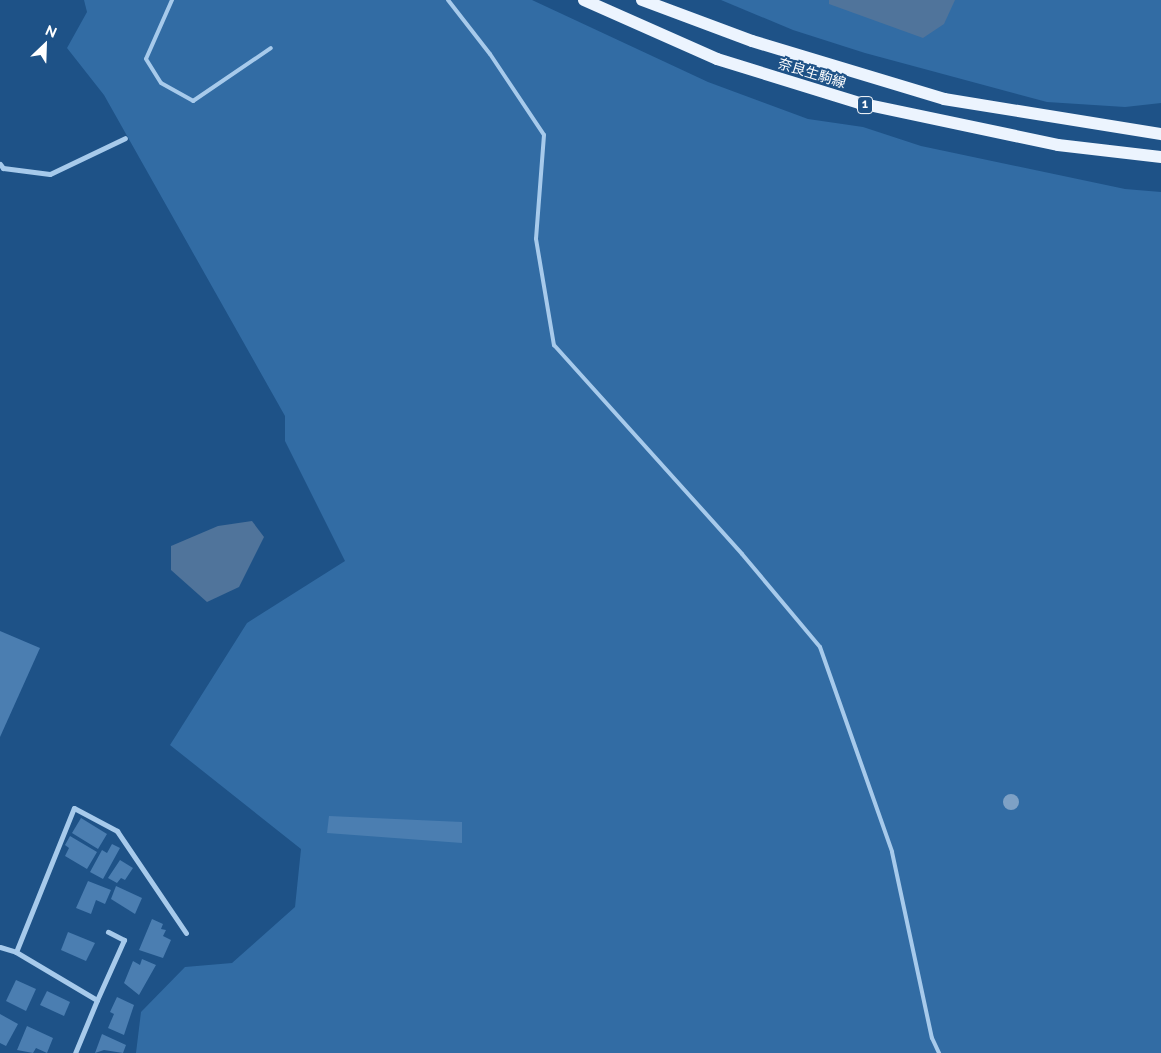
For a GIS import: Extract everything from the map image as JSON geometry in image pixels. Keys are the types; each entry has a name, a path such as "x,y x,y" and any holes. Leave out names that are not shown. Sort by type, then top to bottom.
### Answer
{"main road":[{"name":"奈良生駒線","path":"584,0 717,59 859,103 1058,145 1161,157"},
{"name":"奈良生駒線","path":"642,0 752,41 944,100 1161,134"}],"street":[{"path":"0,164 2,168 50,174 126,138"},
{"path":"16,952 74,808 118,831 186,933"},
{"path":"75,1053 124,940 108,932"},
{"path":"0,947 16,952 97,1000"}],"lane":[{"path":"172,0 146,59 161,83 193,101 271,48"},
{"path":"448,0 490,54 544,135 536,239 554,345 742,554 820,647 892,852 932,1038 939,1053"}],"shaded area":[{"path":"84,0 532,0 708,82 808,119 863,127 921,146 1125,189 1161,192 1161,1053 136,1053 141,1012 185,967 232,963 295,907 301,849 170,745 247,623 345,561 285,441 285,416 104,95 67,48 87,12"},
{"path":"721,0 1161,0 1161,103 1125,107 1047,102 865,53 793,30"},
{"path":"829,0 955,0 944,24 923,38 829,4"},
{"path":"252,521 264,537 239,587 207,602 171,570 171,546 218,526"}],"building":[{"path":"0,631 40,648 0,737"},
{"path":"329,816 462,822 462,843 327,833"},
{"path":"81,818 107,834 98,849 72,833"},
{"path":"70,836 97,852 87,869 65,856 69,848 65,845"},
{"path":"112,844 120,848 103,879 90,872 102,850 107,853"},
{"path":"120,860 133,868 125,880 121,878 117,883 108,878"},
{"path":"88,881 111,890 105,904 96,900 91,914 76,908"},
{"path":"116,886 142,898 135,914 111,899"},
{"path":"152,919 163,924 161,929 166,930 163,936 171,940 163,958 139,950"},
{"path":"68,932 95,943 86,961 61,950"},
{"path":"142,959 156,965 139,995 124,983 133,961 140,965"},
{"path":"16,980 36,989 26,1011 6,1001"},
{"path":"47,991 70,1002 64,1016 40,1005"},
{"path":"117,997 134,1005 124,1035 108,1028 114,1014 110,1012"},
{"path":"0,1014 18,1024 6,1046 0,1043"},
{"path":"27,1026 53,1038 47,1053 36,1048 33,1053 17,1050"},
{"path":"102,1034 126,1045 123,1053 104,1050 95,1053"}]}
